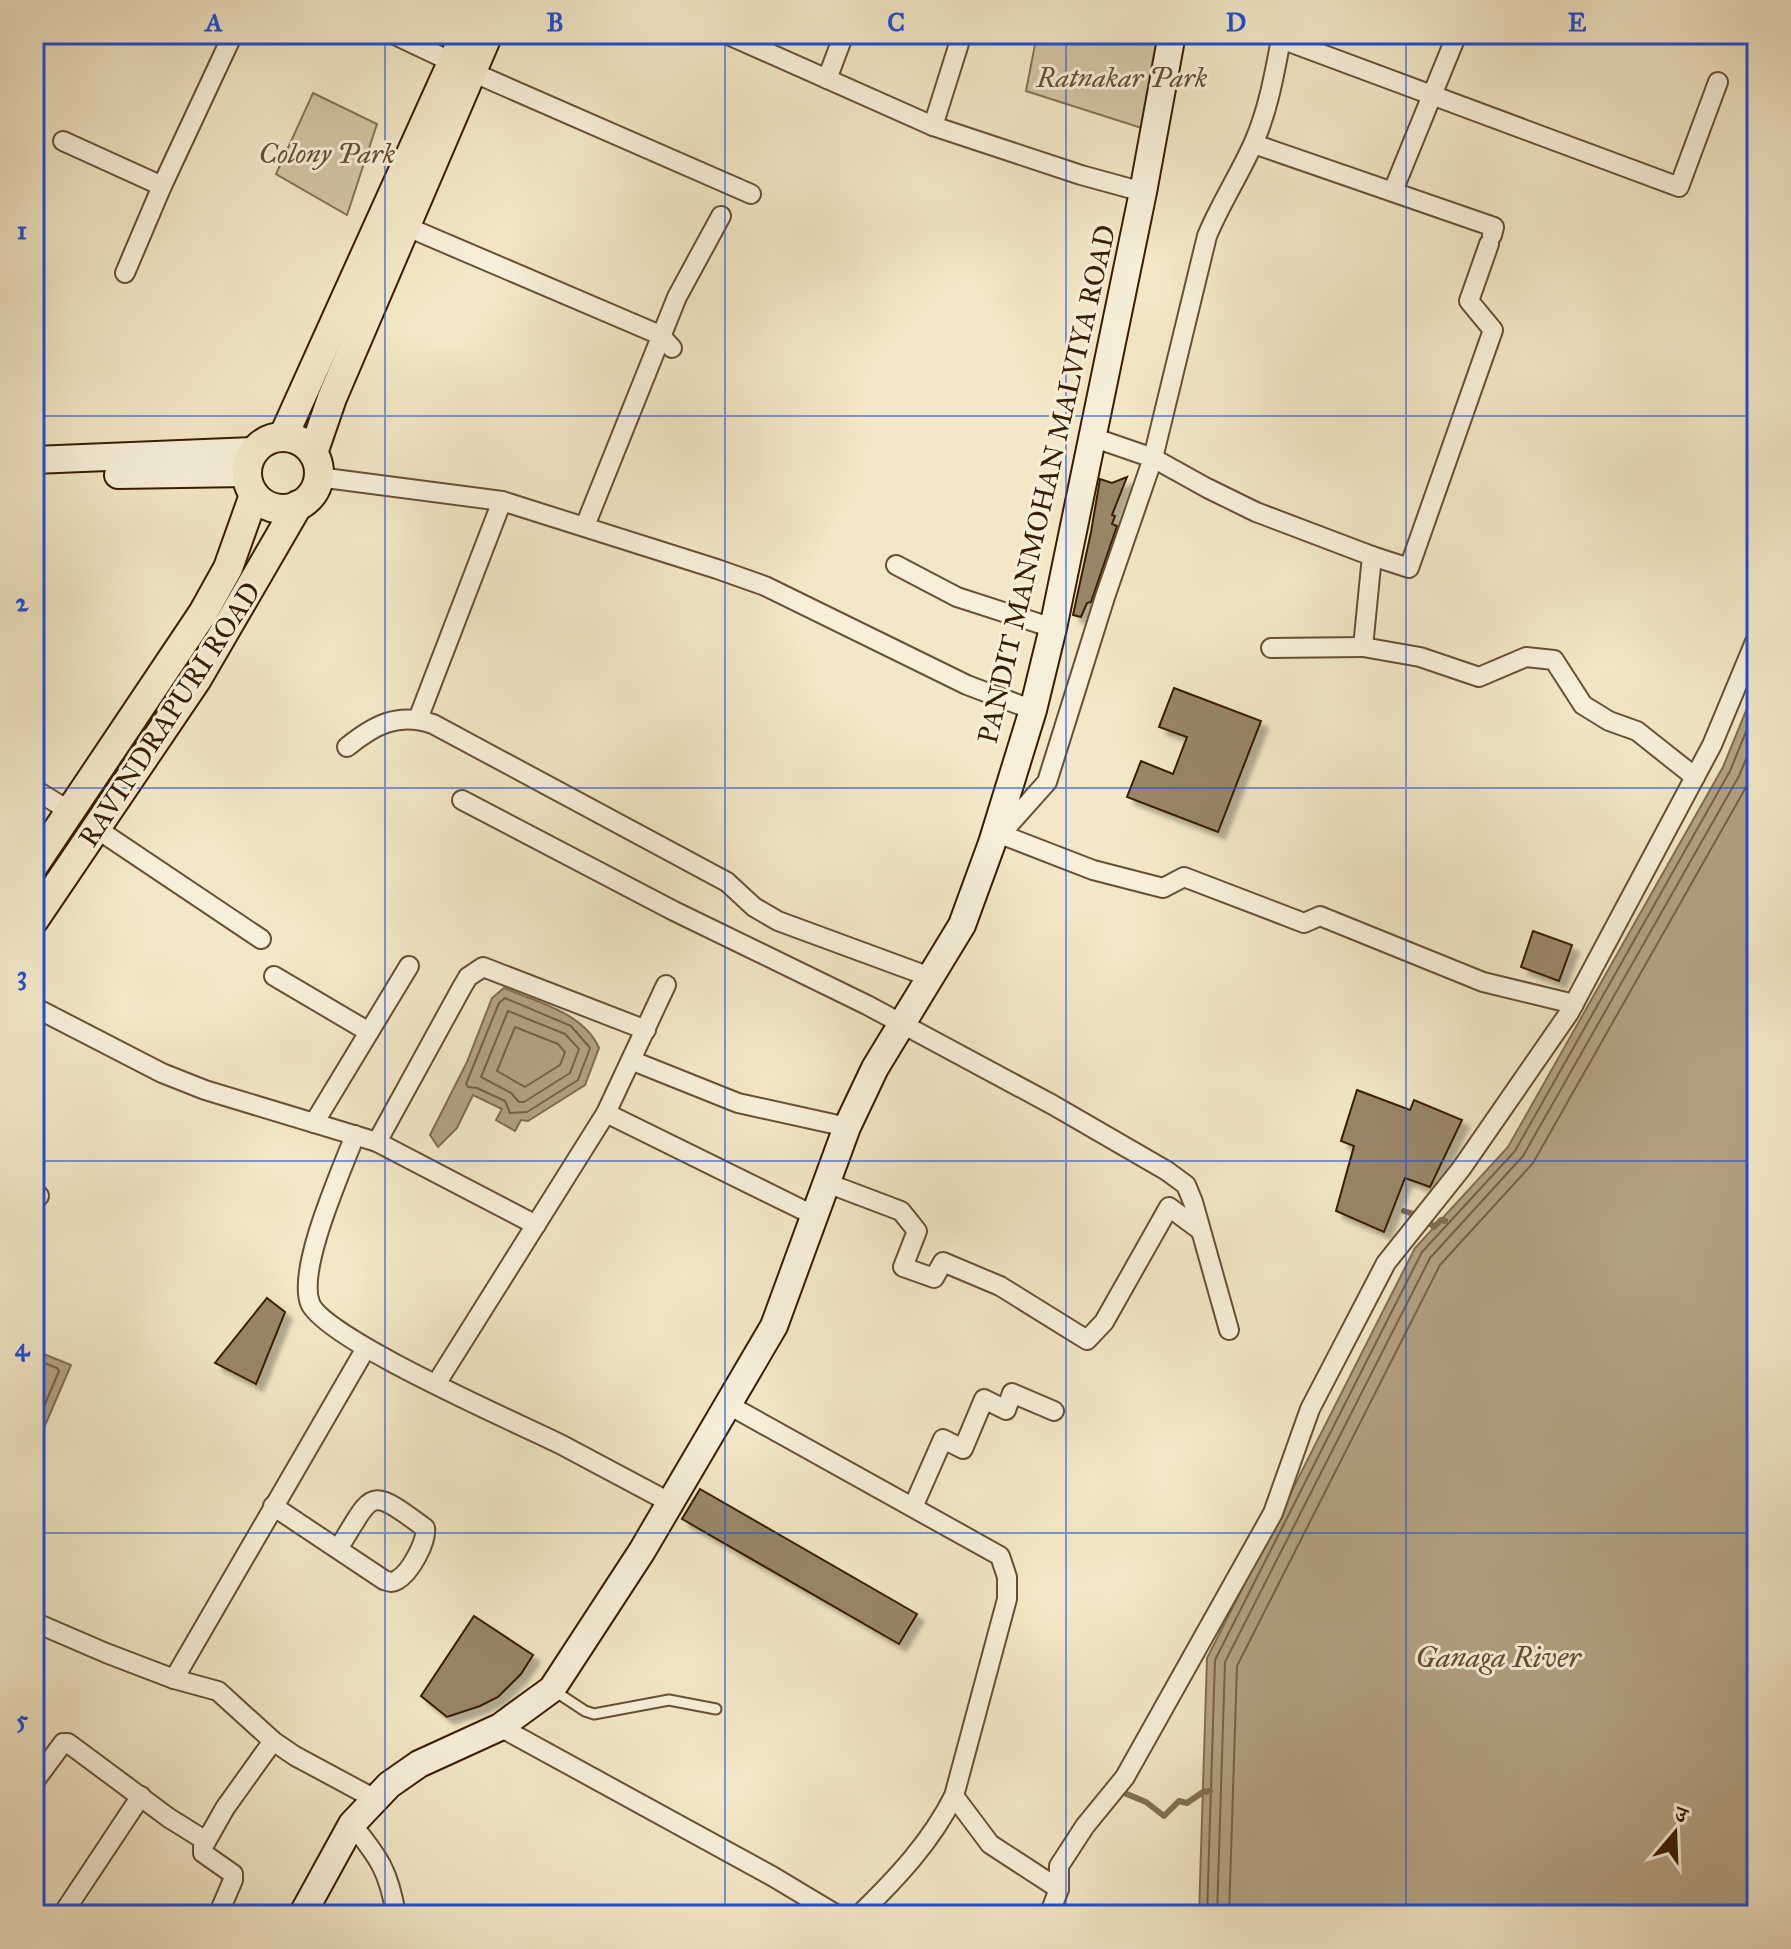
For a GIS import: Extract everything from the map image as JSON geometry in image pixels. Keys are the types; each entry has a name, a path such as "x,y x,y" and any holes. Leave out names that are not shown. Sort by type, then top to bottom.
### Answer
{"main road":[{"path":"316,465 305,445 283,437 262,443 251,473 274,508 286,509 308,498 316,465 332,398 405,226 462,67 465,34"},
{"path":"283,437 462,67 488,34"},
{"name":"RAVINDRAPURI ROAD","path":"34,865 203,613 228,568 251,473"},
{"name":"RAVINDRAPURI ROAD","path":"34,920 197,679 298,505"}],"street":[{"path":"125,273 233,34"},
{"path":"393,34 751,194"},
{"path":"726,34 933,126 1143,192"},
{"path":"827,79 844,34"},
{"path":"933,126 962,34"},
{"name":"PANDIT MANMOHAN MALVIYA ROAD","path":"302,1915 352,1824 375,1799 419,1764 500,1727 552,1689 642,1551 774,1326 847,1127 875,1068 962,925 996,838 1053,628 1143,192 1172,34"},
{"path":"1393,191 1457,34"},
{"path":"1574,1004 1483,982 1320,916 1304,923 1184,877 1163,888 1107,874 996,838 1047,782 1153,458 1207,236 1219,206 1254,144 1264,116 1282,36 1433,97 1679,187 1718,82"},
{"path":"63,141 162,186"},
{"path":"1092,437 1153,458 1256,512 1409,568 1493,330 1469,301 1494,227 1254,144"},
{"path":"585,526 666,342 677,297 721,216"},
{"path":"405,226 666,342"},
{"path":"34,460 251,473"},
{"path":"316,465 502,501 765,586 911,660 1033,710"},
{"path":"34,477 251,473"},
{"path":"418,719 502,501"},
{"path":"1363,647 1372,556"},
{"path":"896,565 957,597 1053,628"},
{"path":"1049,1915 1059,1889 1059,1866 1085,1826 1125,1777 1273,1513 1310,1409 1386,1263 1461,1169 1574,1004 1712,745 1757,637"},
{"path":"1271,648 1363,647 1420,657 1479,677 1526,657 1554,660 1583,705 1609,721 1637,731 1695,777"},
{"path":"347,747 381,723 397,718 418,719 461,738 727,882 766,915 930,977"},
{"path":"34,789 71,812"},
{"path":"462,800 674,911 903,1024 1167,1171 1186,1185 1229,1330"},
{"path":"97,829 261,939"},
{"path":"314,1123 409,966"},
{"path":"377,1142 468,977 483,967 646,1030"},
{"path":"274,976 369,1032"},
{"path":"436,1384 606,1113 666,985"},
{"path":"34,1007 162,1073 377,1142 536,1225"},
{"path":"633,1061 738,1103 847,1127"},
{"path":"606,1113 815,1216"},
{"path":"355,1135 321,1223 309,1270 309,1301 314,1310 366,1348 669,1502"},
{"path":"827,1183 901,1211 917,1231 903,1267 934,1278 943,1262 1000,1286 1087,1340 1104,1322 1169,1207 1200,1230"},
{"path":"174,1679 366,1348"},
{"path":"913,1507 943,1439 963,1449 984,1399 1006,1410 1012,1393 1054,1411"},
{"path":"727,1404 1000,1556 1007,1577 1007,1599 954,1796 943,1819 899,1876 859,1915"},
{"path":"273,1506 384,1580 393,1582 400,1579 424,1545 425,1528 389,1501 370,1501 338,1549"},
{"path":"34,1622 174,1679 218,1691 273,1741 375,1799"},
{"path":"500,1727 837,1915"},
{"path":"218,1915 233,1874 203,1853 206,1841 225,1808 273,1741"},
{"path":"34,1782 57,1748 68,1743 169,1818 206,1841"},
{"path":"65,1914 141,1796"},
{"path":"954,1796 990,1844 1059,1889"},
{"path":"352,1824 383,1862 396,1915"}],"lane":[{"path":"552,1689 594,1714 669,1700 716,1709"}],"green space":[{"name":"Ratnakar Park","path":"1037,34 1174,34 1154,132 1026,91"},
{"name":"Colony Park","path":"313,93 377,124 347,215 276,174"}],"water":[{"name":"Ganaga River","path":"1757,684 1757,1915 1199,1915 1207,1658 1415,1248 1508,1147 1723,767"},
{"path":"504,988 571,1017 592,1036 599,1048 585,1085 528,1121 521,1120 515,1131 496,1120 502,1109 473,1095 457,1128 438,1147 430,1135 467,1062 492,998"},
{"path":"34,1350 71,1365 34,1451"}],"building":[{"path":"1127,477 1112,515 1115,516 1112,524 1117,526 1091,602 1087,603 1081,617 1073,615 1100,479 1112,483"},
{"path":"1174,688 1261,721 1218,832 1127,797 1141,761 1173,774 1187,737 1159,727"},
{"path":"1533,931 1572,945 1559,981 1521,967"},
{"path":"1357,1090 1410,1110 1414,1100 1462,1120 1430,1187 1405,1178 1384,1232 1336,1211 1354,1146 1341,1141"},
{"path":"267,1298 285,1312 256,1384 215,1363"},
{"path":"700,1489 917,1614 899,1644 682,1519"},
{"path":"474,1616 533,1655 521,1674 498,1697 447,1717 421,1696"}],"waterway":[{"path":"1404,1211 1423,1217 1434,1227 1441,1220 1445,1221"},
{"path":"1122,1792 1146,1802 1164,1816 1179,1801 1187,1803 1210,1791"}]}
